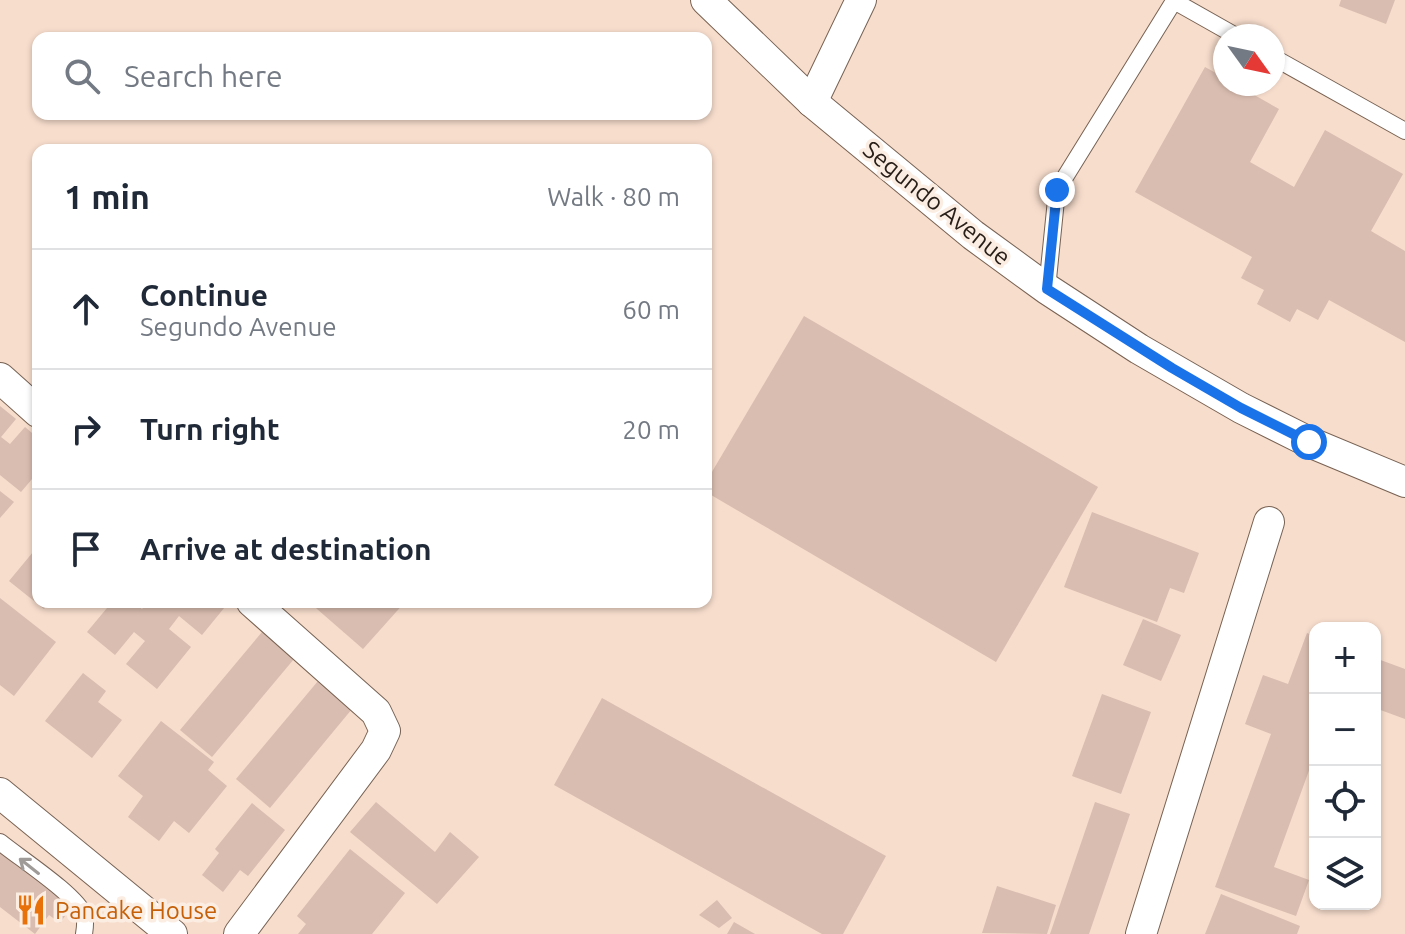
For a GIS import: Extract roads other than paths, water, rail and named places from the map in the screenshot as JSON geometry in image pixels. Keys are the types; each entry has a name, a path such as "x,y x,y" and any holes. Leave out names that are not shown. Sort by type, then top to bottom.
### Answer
{"street":[{"name":"Segundo Avenue","path":"706,0 812,102 973,235 1047,289 1139,349 1241,408 1309,442 1405,482"},
{"path":"812,102 861,0"},
{"path":"0,378 32,407"},
{"path":"1141,934 1269,522"},
{"path":"239,934 376,750 385,731 376,712 259,608"},
{"path":"0,793 172,934"}],"lane":[{"path":"1047,289 1057,190 1174,1 1215,24"},
{"path":"1285,64 1405,131"},
{"path":"0,842 79,906 84,916 84,934"}],"place":[{"name":"Pancake House","path":"31,910"}]}
